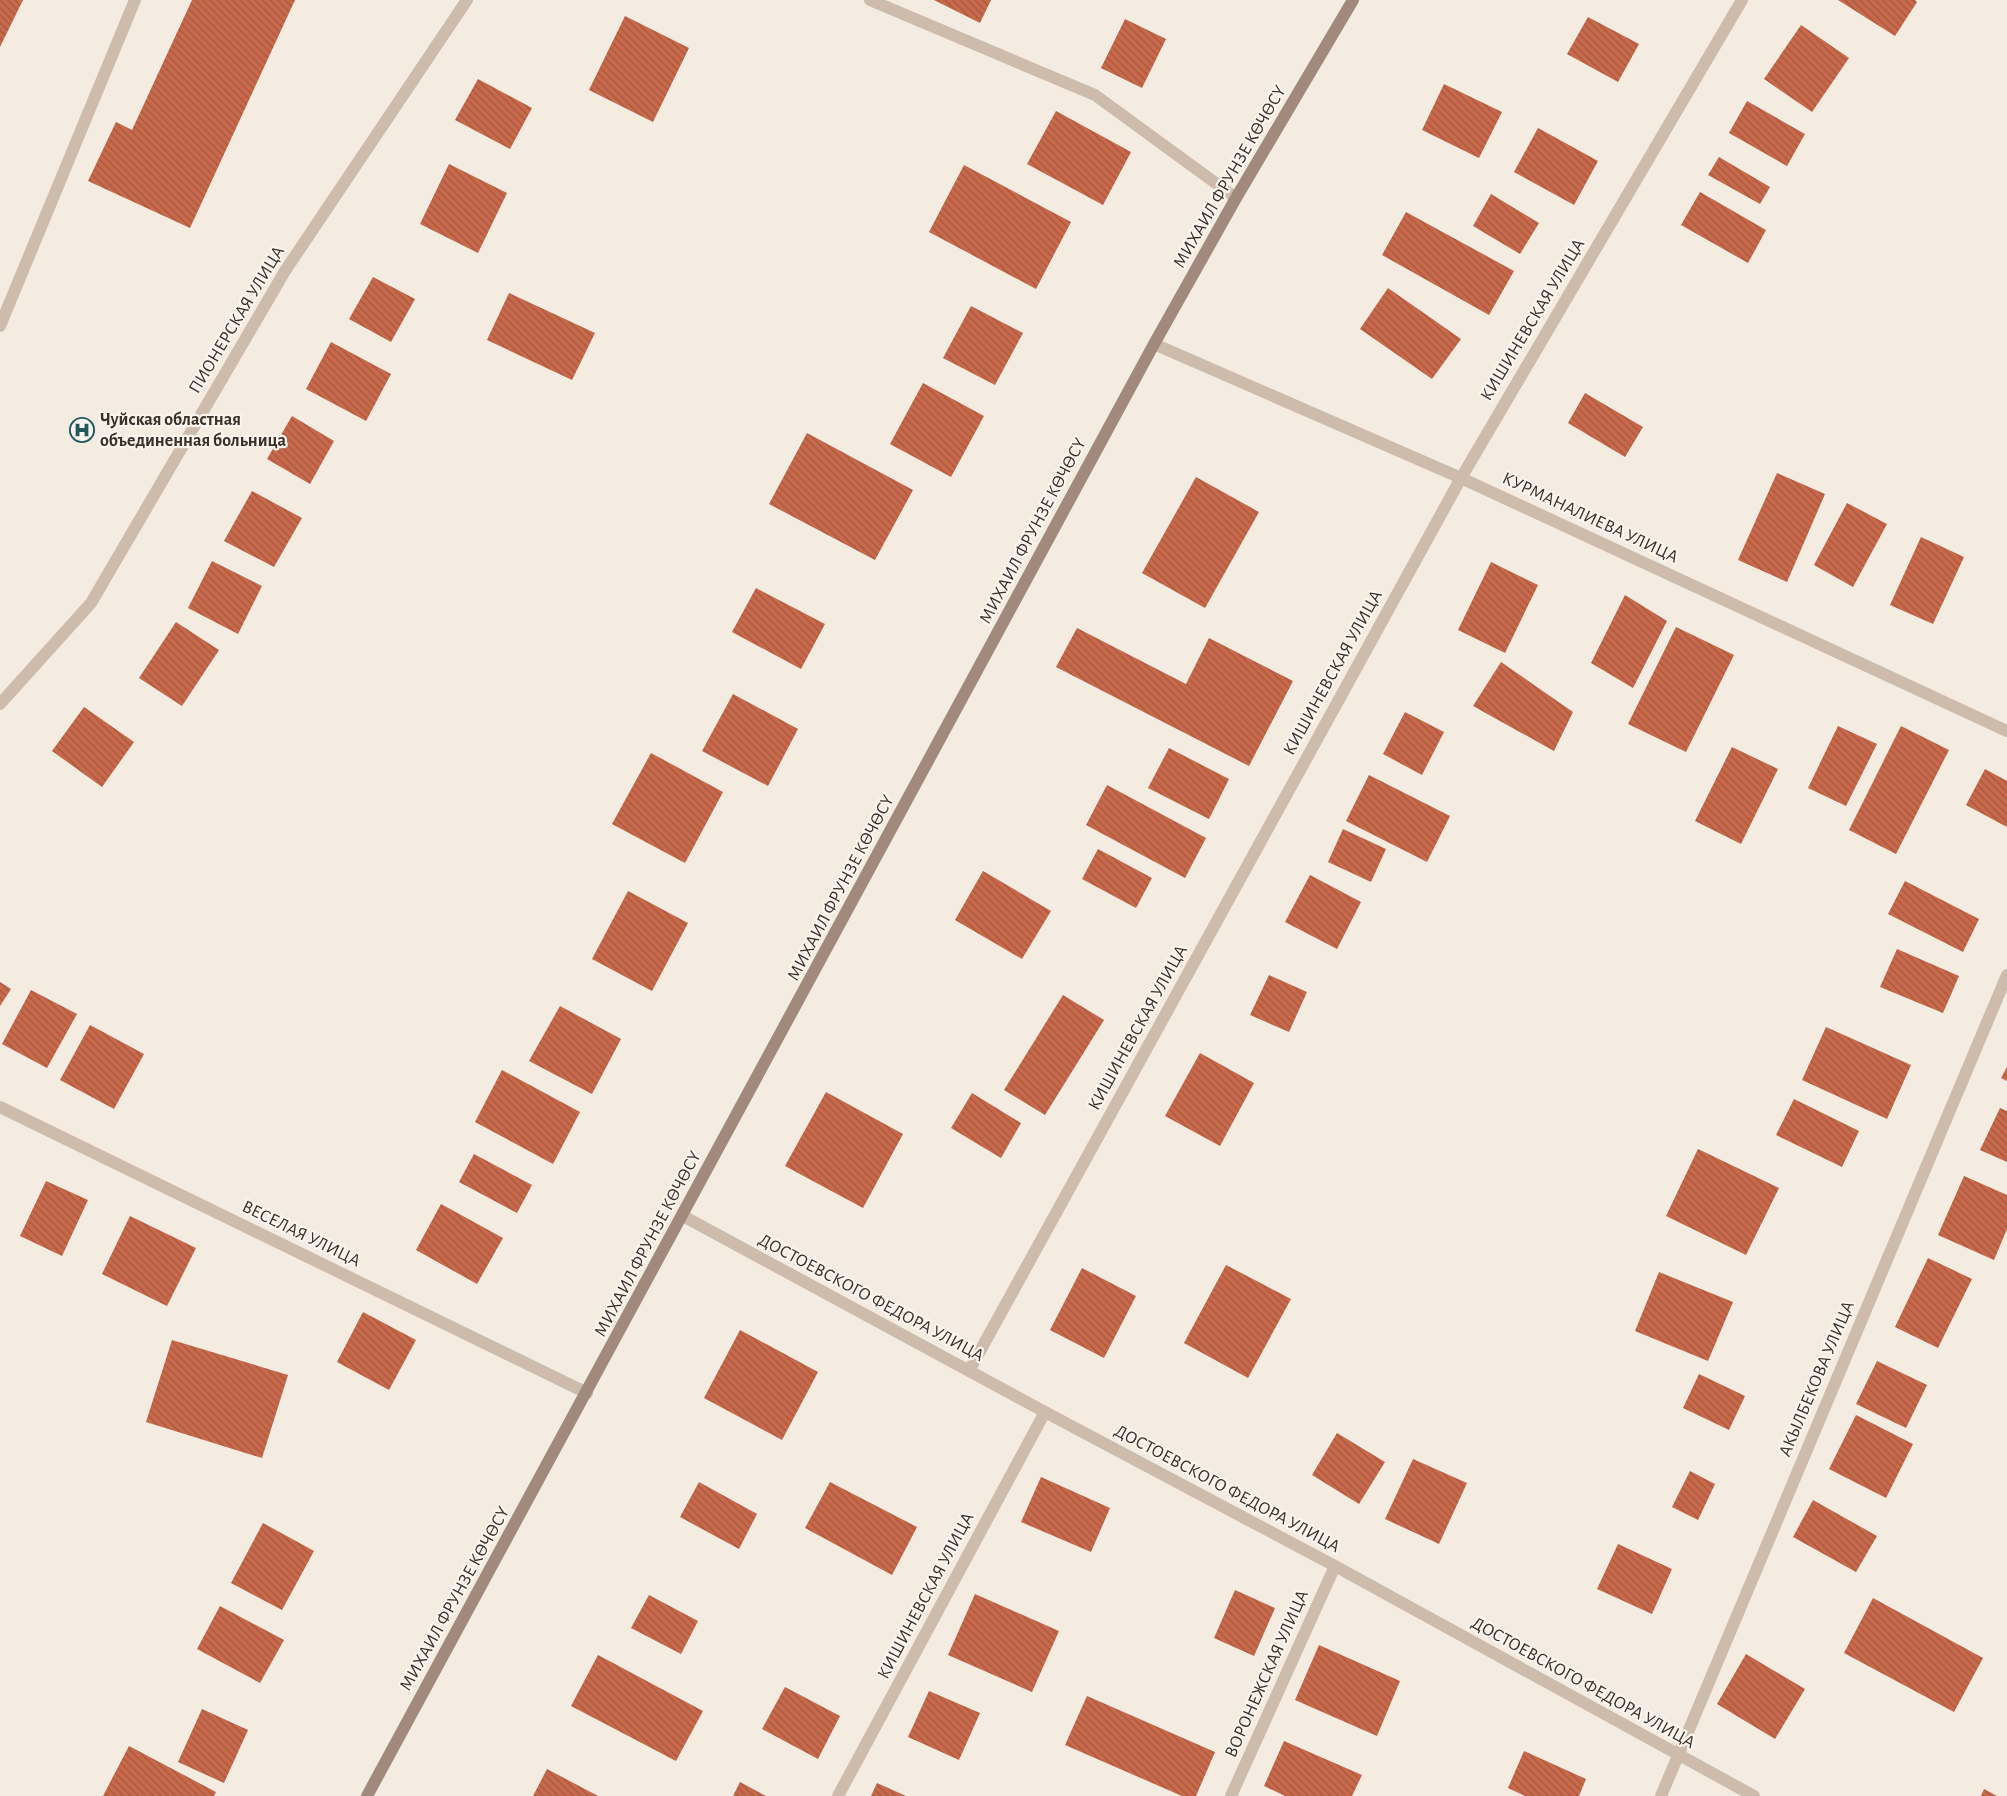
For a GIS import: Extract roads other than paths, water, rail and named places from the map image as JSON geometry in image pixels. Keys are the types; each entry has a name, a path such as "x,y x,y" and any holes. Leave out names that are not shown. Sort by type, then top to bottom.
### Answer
{"main road":[{"name":"МИХАИЛ ФРУНЗЕ КӨЧӨСҮ","path":"367,1796 1154,344 1236,198 1353,0"}],"street":[{"path":"0,326 135,0"},
{"name":"ПИОНЕРСКАЯ УЛИЦА","path":"0,704 91,604 285,271 467,0"},
{"path":"870,0 1095,95 1236,198"},
{"name":"КИШИНЕВСКАЯ УЛИЦА","path":"969,1371 1461,478 1742,0"},
{"name":"КУРМАНАЛИЕВА УЛИЦА","path":"1154,344 1461,478 2007,731"},
{"name":"АКЫЛБЕКОВА УЛИЦА","path":"1661,1796 2007,975"},
{"name":"ВЕСЕЛАЯ УЛИЦА","path":"0,1107 587,1393"},
{"name":"ДОСТОЕВСКОГО ФЕДОРА УЛИЦА","path":"683,1216 1335,1566 1754,1796"},
{"name":"КИШИНЕВСКАЯ УЛИЦА","path":"838,1796 1045,1412"},
{"name":"ВОРОНЕЖСКАЯ УЛИЦА","path":"1231,1796 1335,1566"}],"place":[{"name":"Чуйская областная объединенная больница","path":"82,430"}]}
